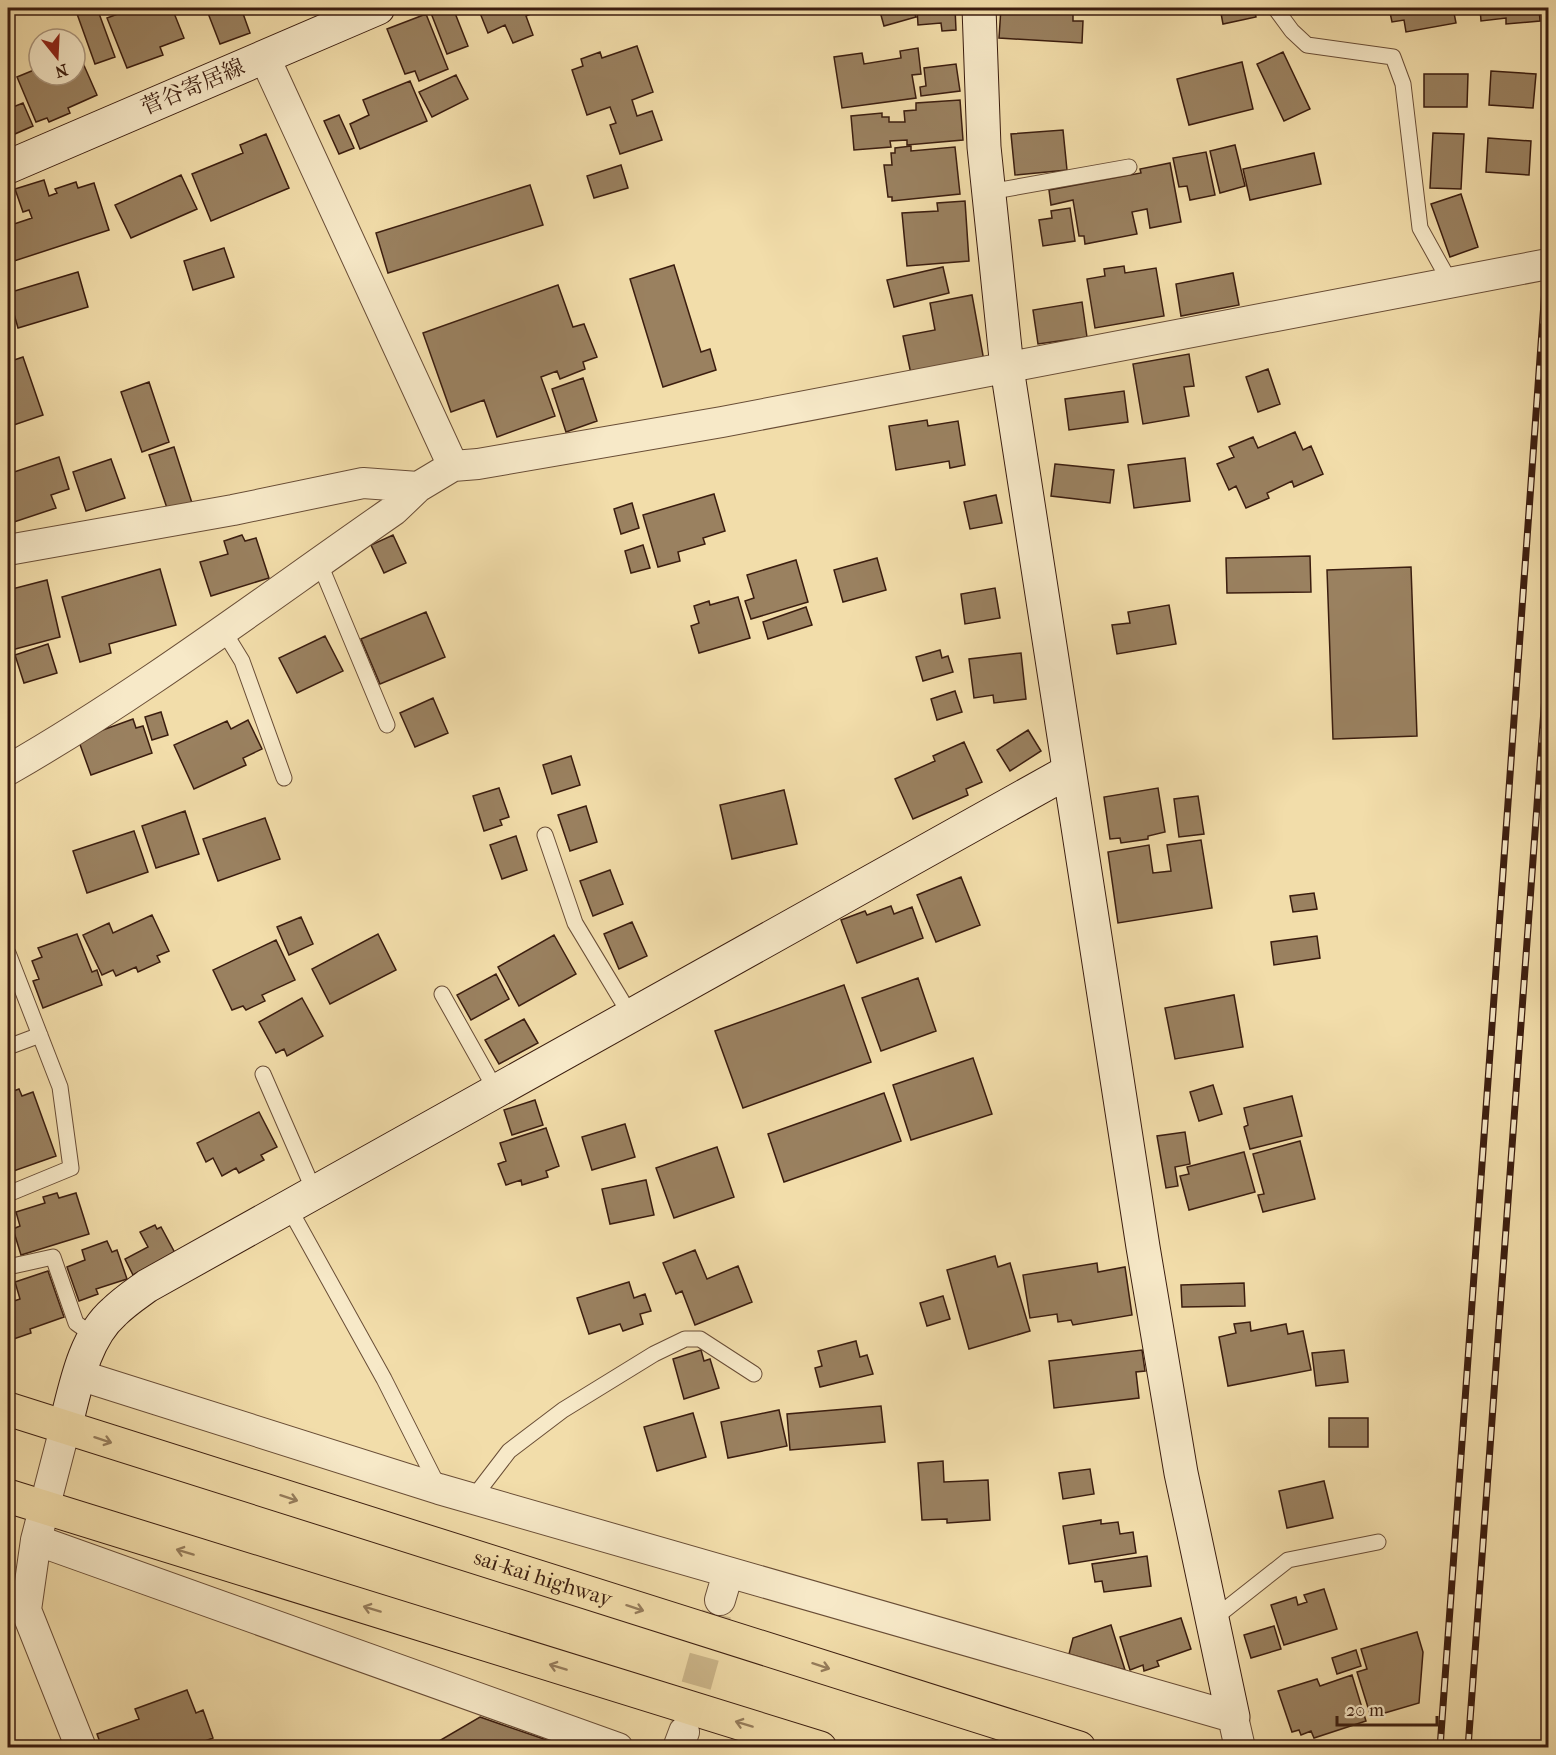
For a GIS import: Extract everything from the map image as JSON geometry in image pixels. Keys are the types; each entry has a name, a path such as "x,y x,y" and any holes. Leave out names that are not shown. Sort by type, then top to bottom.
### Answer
{"highway":[{"name":"sai-kai highway","path":"8,1409 1079,1748"},
{"path":"8,1496 820,1748"}],"street":[{"name":"菅谷寄居線","path":"8,167 378,8"},
{"path":"79,1375 473,1498 724,1586 1237,1732 1181,1473 1147,1270 1007,368 984,147 980,8"},
{"path":"264,56 453,466"},
{"path":"8,770 59,740 223,630 394,510 418,487 453,466 478,464 722,422 1548,264"},
{"path":"8,550 233,510 363,483 418,487"},
{"path":"81,1748 26,1610 36,1540 79,1375 94,1336 112,1313 147,1286 1069,771"},
{"path":"36,1540 618,1748"}],"lane":[{"path":"1275,8 1306,45 1393,57 1403,84 1420,228 1449,282"},
{"path":"989,192 1129,167"},
{"path":"319,562 387,725"},
{"path":"223,630 242,662 284,777"},
{"path":"545,835 575,923 631,1016"},
{"path":"8,953 60,1087 71,1168 8,1194"},
{"path":"442,994 496,1092"},
{"path":"8,1047 40,1035"},
{"path":"263,1074 302,1201 384,1379 439,1489"},
{"path":"8,1267 53,1257 76,1323 94,1336"},
{"path":"473,1498 509,1451 563,1410 654,1354 685,1339 700,1339 754,1374"},
{"path":"1212,1620 1288,1560 1378,1542"}],"building":[{"path":"97,8 115,57 95,64 87,42 87,27 82,27 76,11"},
{"path":"138,8 140,13 154,8 172,8 184,38 160,47 163,55 127,68 107,18"},
{"path":"206,8 241,8 250,33 220,44"},
{"path":"302,8 316,8 304,12"},
{"path":"429,8 453,8 468,46 447,54"},
{"path":"478,8 542,9 526,16 533,35 513,43 505,25 488,33"},
{"path":"879,8 913,8 916,17 884,26"},
{"path":"917,8 955,8 956,30 942,31 941,23 918,25"},
{"path":"1001,8 1073,11 1073,21 1083,21 1082,43 999,38"},
{"path":"1220,8 1254,8 1256,17 1223,24"},
{"path":"1389,8 1453,8 1456,23 1406,32 1404,20 1392,22"},
{"path":"1480,8 1539,8 1540,21 1506,24 1506,18 1481,21"},
{"path":"426,14 448,69 419,81 415,71 405,74 387,29"},
{"path":"637,46 653,92 632,100 637,116 652,111 662,140 620,154 610,125 616,123 610,107 587,115 572,70 583,66 581,59 600,52 602,58"},
{"path":"918,48 921,74 912,75 916,98 842,108 834,57 862,53 864,64 901,58 900,51"},
{"path":"1283,52 1310,109 1284,121 1257,64"},
{"path":"1242,62 1253,109 1189,125 1177,79"},
{"path":"956,64 960,91 921,96 920,87 926,86 924,68"},
{"path":"1491,71 1536,74 1533,108 1489,105"},
{"path":"87,72 97,95 68,108 70,113 49,122 47,118 36,122 17,77 27,73 27,87 87,87"},
{"path":"1424,74 1468,74 1467,107 1424,107"},
{"path":"456,75 468,99 432,117 419,92"},
{"path":"410,81 427,121 360,149 350,124 369,115 363,100"},
{"path":"960,100 963,140 907,145 907,140 890,141 891,147 854,150 851,116 882,113 882,117 889,117 889,122 905,122 904,111 916,110 916,103"},
{"path":"23,103 33,126 8,137 8,109"},
{"path":"339,115 354,148 339,154 324,121"},
{"path":"1063,130 1067,170 1015,175 1011,134"},
{"path":"1433,133 1464,134 1461,189 1430,188"},
{"path":"266,134 289,188 211,221 192,174 243,153 240,145"},
{"path":"1488,138 1531,141 1529,175 1486,172"},
{"path":"1235,145 1245,186 1220,193 1210,151"},
{"path":"911,146 911,151 955,147 960,194 892,201 892,197 888,197 884,165 892,165 891,153 895,153 895,148"},
{"path":"1206,152 1215,195 1190,200 1187,186 1179,187 1173,158"},
{"path":"1314,153 1321,184 1250,200 1243,169"},
{"path":"1170,163 1181,222 1150,228 1147,209 1132,212 1137,234 1085,244 1084,236 1079,236 1073,200 1051,205 1049,190 1141,173 1140,169"},
{"path":"621,165 628,188 594,198 587,176"},
{"path":"181,175 197,209 131,238 115,205"},
{"path":"44,180 49,196 57,193 55,189 76,182 78,188 94,183 109,230 8,263 8,226 32,218 29,210 23,212 15,189"},
{"path":"530,185 543,225 388,273 376,233"},
{"path":"1461,194 1478,247 1450,257 1431,204"},
{"path":"965,201 969,261 907,266 902,213 938,211 937,203"},
{"path":"1070,208 1075,241 1043,246 1039,220 1052,218 1051,211"},
{"path":"224,248 234,277 193,290 184,261"},
{"path":"674,265 701,352 710,349 716,370 663,387 630,279"},
{"path":"1124,266 1125,273 1156,268 1164,316 1095,328 1087,279 1105,276 1104,269"},
{"path":"943,267 949,293 894,307 887,280"},
{"path":"78,272 88,307 18,328 8,293"},
{"path":"1233,273 1239,305 1181,316 1176,284"},
{"path":"558,285 573,327 584,324 597,357 583,362 585,369 560,379 557,371 541,377 555,416 497,437 484,400 451,412 423,333"},
{"path":"972,295 984,361 911,374 903,336 935,330 930,303"},
{"path":"1082,302 1087,337 1038,344 1033,310"},
{"path":"1189,354 1194,386 1184,387 1189,416 1143,424 1133,364"},
{"path":"23,357 43,415 8,427 8,362"},
{"path":"1268,369 1280,404 1258,412 1246,377"},
{"path":"583,378 597,421 566,432 552,389"},
{"path":"149,382 169,442 142,452 121,392"},
{"path":"1124,391 1128,422 1069,430 1065,399"},
{"path":"927,420 928,426 958,421 965,465 950,468 949,461 896,470 889,426"},
{"path":"1295,432 1303,450 1311,446 1323,474 1294,487 1292,481 1267,493 1269,498 1246,508 1236,486 1229,490 1217,464 1234,457 1229,447 1253,437 1258,448"},
{"path":"174,447 192,503 168,511 149,455"},
{"path":"59,457 69,489 51,495 56,508 8,524 8,474"},
{"path":"1185,458 1190,501 1134,508 1128,465"},
{"path":"111,459 125,498 86,511 73,472"},
{"path":"1055,464 1114,470 1110,503 1051,496"},
{"path":"714,494 725,531 703,538 705,544 678,552 680,561 658,567 643,515"},
{"path":"996,495 1002,523 970,529 964,502"},
{"path":"632,503 639,528 621,534 614,509"},
{"path":"242,535 245,541 256,538 269,578 211,596 200,562 228,554 224,541"},
{"path":"393,535 406,563 384,573 371,545"},
{"path":"643,545 650,568 631,573 625,551"},
{"path":"1310,556 1311,592 1227,593 1226,558"},
{"path":"877,558 886,590 843,602 834,570"},
{"path":"796,560 808,602 751,619 745,601 754,598 747,575"},
{"path":"1411,567 1417,736 1333,739 1327,570"},
{"path":"160,569 176,625 109,644 111,653 80,662 62,597"},
{"path":"47,580 60,637 8,651 8,590"},
{"path":"995,588 1000,618 965,624 961,594"},
{"path":"738,597 750,638 699,653 691,626 699,623 694,606 709,601 710,605"},
{"path":"1169,605 1176,644 1117,654 1112,625 1130,623 1128,612"},
{"path":"806,607 812,625 768,639 763,622"},
{"path":"426,612 445,657 380,684 361,639"},
{"path":"325,636 343,671 297,693 279,658"},
{"path":"48,644 57,673 24,683 15,655"},
{"path":"940,650 942,658 948,656 953,672 923,681 916,657"},
{"path":"1021,653 1026,699 994,703 993,695 974,698 969,659"},
{"path":"955,691 962,712 937,720 931,699"},
{"path":"433,698 448,733 415,747 400,713"},
{"path":"161,712 168,735 152,740 145,717"},
{"path":"133,719 136,728 143,726 152,753 91,775 78,739"},
{"path":"248,720 262,749 243,758 246,765 194,789 174,745 227,721 231,729"},
{"path":"1028,730 1041,751 1010,771 997,750"},
{"path":"964,742 982,782 966,789 968,795 913,819 895,779 935,761 933,756"},
{"path":"571,756 580,785 552,794 543,765"},
{"path":"499,788 509,817 500,820 502,825 484,831 473,796"},
{"path":"1158,788 1165,832 1148,836 1148,839 1121,843 1120,838 1110,839 1104,797"},
{"path":"784,790 797,844 732,859 720,805"},
{"path":"1198,796 1204,834 1179,837 1174,799"},
{"path":"586,806 597,842 570,851 558,815"},
{"path":"185,811 199,854 156,868 142,826"},
{"path":"265,818 280,859 218,881 203,839"},
{"path":"134,831 148,872 87,893 73,851"},
{"path":"516,836 527,870 502,879 490,845"},
{"path":"1201,840 1212,908 1118,923 1108,852 1149,845 1153,873 1171,871 1167,845"},
{"path":"610,870 623,904 593,916 580,881"},
{"path":"961,877 980,925 936,942 917,895"},
{"path":"1314,893 1317,909 1293,912 1290,896"},
{"path":"891,906 894,914 912,907 923,938 857,963 841,920 865,911 867,915"},
{"path":"152,915 169,951 157,956 160,962 138,972 136,967 116,976 113,970 102,975 83,935 109,923 113,933"},
{"path":"301,917 313,944 289,955 277,927"},
{"path":"632,922 647,956 619,969 604,934"},
{"path":"77,934 92,972 97,970 102,985 43,1008 33,981 39,979 32,961 42,957 38,948"},
{"path":"378,934 396,970 330,1004 312,969"},
{"path":"554,935 576,974 519,1006 498,967"},
{"path":"1317,936 1320,958 1274,965 1271,942"},
{"path":"276,940 295,980 262,995 265,1001 246,1010 243,1006 232,1010 213,970"},
{"path":"496,974 509,999 471,1020 457,995"},
{"path":"918,978 936,1031 881,1051 862,998"},
{"path":"844,985 871,1062 743,1108 715,1031"},
{"path":"1234,995 1243,1047 1175,1059 1165,1008"},
{"path":"302,998 323,1036 287,1056 284,1049 276,1053 259,1022"},
{"path":"524,1019 538,1043 499,1064 485,1040"},
{"path":"973,1058 992,1114 911,1140 893,1085"},
{"path":"1213,1085 1222,1114 1199,1121 1190,1092"},
{"path":"19,1089 22,1096 33,1092 56,1156 8,1173 8,1093"},
{"path":"884,1093 901,1141 784,1182 768,1134"},
{"path":"1292,1096 1302,1136 1250,1149 1244,1127 1248,1125 1244,1108"},
{"path":"535,1100 543,1125 512,1135 504,1110"},
{"path":"259,1112 277,1147 261,1155 264,1160 239,1173 236,1168 222,1176 213,1158 206,1162 197,1143"},
{"path":"625,1124 635,1157 592,1170 582,1137"},
{"path":"546,1128 559,1166 546,1171 548,1177 522,1185 521,1180 506,1185 498,1164 506,1161 500,1143"},
{"path":"1185,1132 1190,1164 1175,1167 1178,1186 1166,1188 1157,1136"},
{"path":"1300,1141 1315,1199 1263,1212 1258,1195 1264,1194 1253,1154"},
{"path":"717,1147 734,1197 674,1218 656,1168"},
{"path":"1244,1152 1255,1192 1189,1210 1180,1176 1189,1174 1187,1167"},
{"path":"646,1180 654,1215 610,1224 602,1189"},
{"path":"57,1193 59,1198 76,1193 89,1234 21,1255 13,1229 20,1226 16,1212 45,1203 43,1197"},
{"path":"155,1225 157,1229 161,1227 175,1253 133,1275 125,1259 148,1247 140,1232"},
{"path":"107,1241 112,1252 117,1250 127,1279 96,1289 98,1294 79,1301 67,1267 85,1260 82,1250"},
{"path":"695,1250 707,1279 738,1266 752,1302 695,1325 682,1291 676,1294 663,1263"},
{"path":"995,1256 998,1267 1010,1263 1030,1331 969,1349 947,1270"},
{"path":"1097,1263 1098,1272 1125,1267 1132,1315 1073,1325 1071,1320 1058,1322 1057,1314 1030,1318 1023,1275"},
{"path":"48,1271 64,1317 30,1329 31,1333 8,1341 8,1303 20,1299 15,1282"},
{"path":"629,1282 634,1298 645,1294 651,1311 640,1314 643,1324 623,1331 620,1324 589,1334 577,1298"},
{"path":"1244,1283 1245,1306 1182,1307 1181,1285"},
{"path":"943,1296 950,1319 927,1326 920,1303"},
{"path":"1250,1322 1251,1331 1286,1324 1288,1334 1303,1331 1311,1370 1228,1386 1219,1337 1236,1333 1234,1324"},
{"path":"856,1341 860,1357 867,1355 873,1374 820,1387 815,1368 822,1366 818,1351"},
{"path":"701,1350 704,1361 710,1359 719,1388 684,1399 673,1359"},
{"path":"1142,1350 1145,1371 1136,1372 1139,1398 1054,1408 1049,1361"},
{"path":"1344,1350 1348,1382 1316,1386 1312,1353"},
{"path":"881,1406 885,1442 790,1450 787,1414"},
{"path":"779,1410 787,1446 728,1458 721,1422"},
{"path":"693,1413 706,1457 657,1471 644,1427"},
{"path":"1329,1418 1368,1418 1368,1447 1329,1447"},
{"path":"943,1461 944,1482 988,1480 990,1520 947,1523 947,1519 922,1520 918,1463"},
{"path":"1090,1469 1094,1494 1063,1499 1059,1473"},
{"path":"1324,1481 1333,1518 1287,1528 1279,1491"},
{"path":"1101,1520 1101,1524 1118,1522 1120,1534 1133,1532 1136,1553 1069,1564 1063,1526"},
{"path":"1147,1556 1151,1586 1104,1592 1102,1581 1095,1582 1092,1564"},
{"path":"1324,1589 1337,1629 1284,1645 1271,1605 1296,1597 1298,1605 1307,1602 1304,1595"},
{"path":"1181,1618 1191,1649 1157,1661 1159,1666 1144,1671 1143,1665 1130,1670 1120,1637"},
{"path":"1111,1625 1125,1670 1069,1654 1073,1638"},
{"path":"1274,1626 1281,1649 1251,1658 1244,1635"},
{"path":"1417,1632 1423,1652 1419,1703 1371,1717 1357,1672 1367,1669 1361,1649"},
{"path":"1356,1650 1361,1666 1337,1674 1332,1658"},
{"path":"1352,1675 1366,1721 1314,1738 1311,1731 1301,1735 1299,1730 1292,1732 1278,1691 1317,1679 1320,1686"},
{"path":"187,1690 196,1713 203,1710 213,1738 186,1748 102,1748 97,1734 139,1719 135,1709"},
{"path":"480,1717 500,1724 570,1748 427,1748"}],"tunnel":[{"path":"684,1729 718,1608"}],"railway":[{"path":"1440,1748 1548,247"},
{"path":"1468,1748 1548,655"}]}
